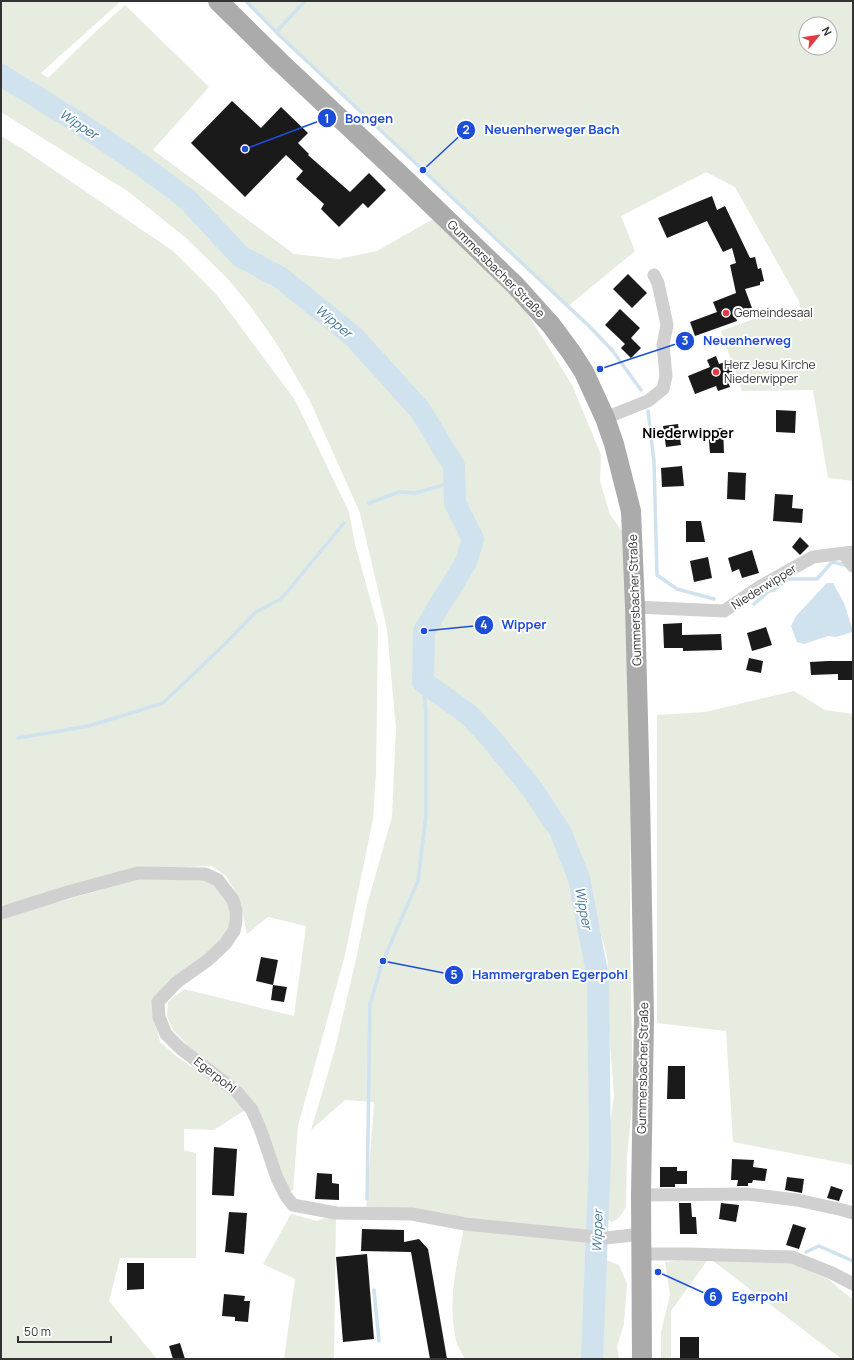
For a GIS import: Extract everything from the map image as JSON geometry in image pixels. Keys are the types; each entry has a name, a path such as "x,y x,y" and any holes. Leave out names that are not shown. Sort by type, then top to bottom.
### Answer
{"main road":[{"name":"Gummersbacher Straße","path":"218,1 280,62 515,285 550,324 584,372 605,418 614,444 631,511 635,607 644,1019 641,1195 642,1359"}],"street":[{"path":"605,418 648,400 663,389 666,376 663,345 667,325 658,283 654,275"},
{"name":"Niederwipper","path":"635,607 724,611 761,586 813,557 848,553 853,566"},
{"name":"Egerpohl","path":"1,913 68,892 138,873 205,874 218,880 233,900 236,911 234,931 225,944 208,960 177,982 158,1002 159,1016 166,1034 180,1048 237,1092 252,1110 261,1131 277,1178 293,1205 336,1213 412,1214 465,1224 606,1238 642,1234"},
{"path":"641,1195 748,1194 797,1200 853,1213"},
{"path":"642,1254 792,1258 832,1273 853,1284"}],"shaded area":[{"path":"1,1 121,1 41,73 48,78 125,5 209,87 153,150 294,254 339,259 377,251 433,219 513,295 529,316 572,385 601,455 600,481 610,515 622,531 628,605 631,713 630,945 633,1095 627,1157 626,1207 619,1218 612,1222 605,1218 605,1160 614,1095 605,980 608,961 586,876 562,822 533,778 473,711 447,686 441,703 467,720 524,791 556,847 574,889 588,979 589,1157 593,1237 588,1277 591,1359 465,1359 458,1347 453,1326 452,1311 454,1282 465,1224 366,1213 374,1102 345,1100 311,1130 335,1049 367,905 392,817 396,729 387,629 360,513 310,401 279,347 251,307 227,278 186,238 129,192 1,112"},
{"path":"244,1 853,1 853,481 828,478 813,390 742,391 721,331 770,313 802,321 799,301 735,187 706,172 621,216 635,251 567,307 278,35"},
{"path":"1,136 26,151 173,251 216,294 295,400 349,512 355,544 378,627 376,772 373,819 345,955 298,1126 293,1190 287,1191 265,1126 173,1030 167,1016 168,1002 184,989 294,1016 306,926 268,917 247,934 236,893 226,876 212,866 138,869 30,903 1,905"},
{"path":"794,691 825,710 853,714 853,1165 733,1142 726,1031 657,1023 657,715 705,712"},
{"path":"203,879 221,889 230,902 229,927 225,939 204,958 174,976 153,999 154,1016 160,1042 176,1056 235,1095 245,1110 214,1130 184,1129 184,1150 196,1153 196,1258 120,1258 109,1301 157,1359 1,1359 1,912 30,910 136,880"},
{"path":"336,1213 334,1359 284,1359 295,1279 263,1264 291,1214 317,1221"},
{"path":"709,1258 791,1263 828,1279 853,1300 853,1359 842,1359"},
{"path":"709,1258 671,1311 671,1359 661,1359 661,1332 670,1295 665,1262"},
{"path":"606,1260 619,1265 627,1284 624,1324 617,1346 619,1359 600,1359 600,1263"}],"water":[{"path":"827,583 833,583 844,603 852,632 836,637 828,636 804,644 797,642 791,626 796,616"}],"building":[{"path":"232,101 261,128 281,107 308,133 298,143 309,154 308,155 350,192 369,173 386,190 368,208 363,203 339,227 321,209 324,204 296,179 303,171 286,155 245,197 191,143"},
{"path":"712,196 717,210 725,206 750,258 755,257 758,269 761,268 764,281 760,282 760,285 745,289 752,308 735,314 737,321 695,336 690,322 717,312 713,302 736,293 730,265 736,263 732,248 723,252 707,221 667,238 658,218"},
{"path":"628,274 647,293 632,308 613,289"},
{"path":"620,309 640,328 631,338 641,348 631,358 621,348 625,344 605,325"},
{"name":"Herz Jesu Kirche Niederwipper","path":"716,356 719,364 728,361 734,376 727,379 730,387 718,391 716,386 695,394 688,376 710,367 707,360"},
{"path":"776,410 796,411 795,433 776,432"},
{"path":"678,424 681,445 666,447 663,426"},
{"path":"723,428 724,453 710,453 708,429"},
{"path":"682,466 684,486 662,487 661,468"},
{"path":"728,472 746,473 745,500 727,499"},
{"path":"775,494 793,495 792,508 803,509 802,523 773,521"},
{"path":"686,521 701,521 705,542 686,542"},
{"path":"800,537 809,546 800,555 792,547"},
{"path":"752,550 759,573 742,578 739,569 732,572 728,558"},
{"path":"708,557 712,578 694,582 690,561"},
{"path":"682,623 682,635 721,634 722,650 683,651 683,648 664,648 663,624"},
{"path":"766,627 772,645 752,651 747,633"},
{"path":"749,658 763,661 761,673 746,670"},
{"path":"853,661 853,680 838,680 838,674 811,675 810,662"},
{"path":"261,957 278,960 273,985 256,981"},
{"path":"273,985 287,987 284,1002 271,1000"},
{"path":"668,1066 685,1066 685,1099 667,1099"},
{"path":"214,1147 237,1149 234,1196 212,1195"},
{"path":"732,1159 754,1160 753,1167 767,1169 765,1181 753,1180 752,1183 748,1183 748,1186 737,1186 738,1180 731,1180"},
{"path":"660,1167 677,1167 677,1171 687,1171 687,1184 675,1184 675,1187 660,1187"},
{"path":"317,1173 332,1174 332,1183 339,1184 339,1200 315,1199"},
{"path":"787,1177 804,1179 802,1193 785,1190"},
{"path":"831,1186 843,1190 839,1201 827,1198"},
{"path":"679,1203 691,1203 692,1217 696,1217 697,1234 680,1234"},
{"path":"721,1203 739,1205 736,1222 719,1219"},
{"path":"229,1212 247,1213 244,1254 225,1252"},
{"path":"793,1224 806,1228 799,1249 786,1245"},
{"path":"362,1229 404,1230 404,1242 419,1239 428,1249 447,1359 430,1359 411,1252 361,1251"},
{"path":"367,1254 374,1339 343,1342 336,1257"},
{"path":"127,1263 144,1263 144,1289 127,1290"},
{"path":"224,1294 245,1296 244,1301 250,1301 248,1322 235,1321 235,1317 222,1316"},
{"path":"680,1337 699,1337 699,1359 680,1359"},
{"path":"180,1343 185,1359 173,1359 169,1346"}],"waterway":[{"path":"246,1 278,34 589,326 612,350 641,390"},
{"path":"276,32 305,1"},
{"name":"Wipper","path":"1,75 79,123 140,164 187,199 240,256 281,278 354,337 420,410 454,466 455,503 473,539 466,562 424,631 423,682 468,714 488,735 533,790 560,831 579,878 598,978 600,1157 592,1359"},
{"path":"648,411 654,462 657,575 677,589 714,599"},
{"path":"369,503 399,492 416,493 454,482"},
{"path":"18,738 89,726 163,703 256,612 282,598 344,523"},
{"path":"754,604 769,591 774,590 788,579 817,579 832,562 845,565"},
{"path":"367,1199 370,1004 383,961 418,881 426,815 426,713 423,682"},
{"path":"806,1252 819,1246 853,1261"},
{"path":"374,1290 379,1341"}],"place":[{"name":"Bongen","path":"245,149"},
{"name":"Neuenherweger Bach","path":"423,170"},
{"name":"Gemeindesaal","path":"726,313"},
{"name":"Neuenherweg","path":"600,369"},
{"name":"Herz Jesu Kirche Niederwipper","path":"716,372"},
{"name":"Wipper","path":"424,631"},
{"name":"Hammergraben Egerpohl","path":"383,961"},
{"name":"Egerpohl","path":"658,1272"}],"district":[{"name":"Niederwipper","path":"688,433"}]}
